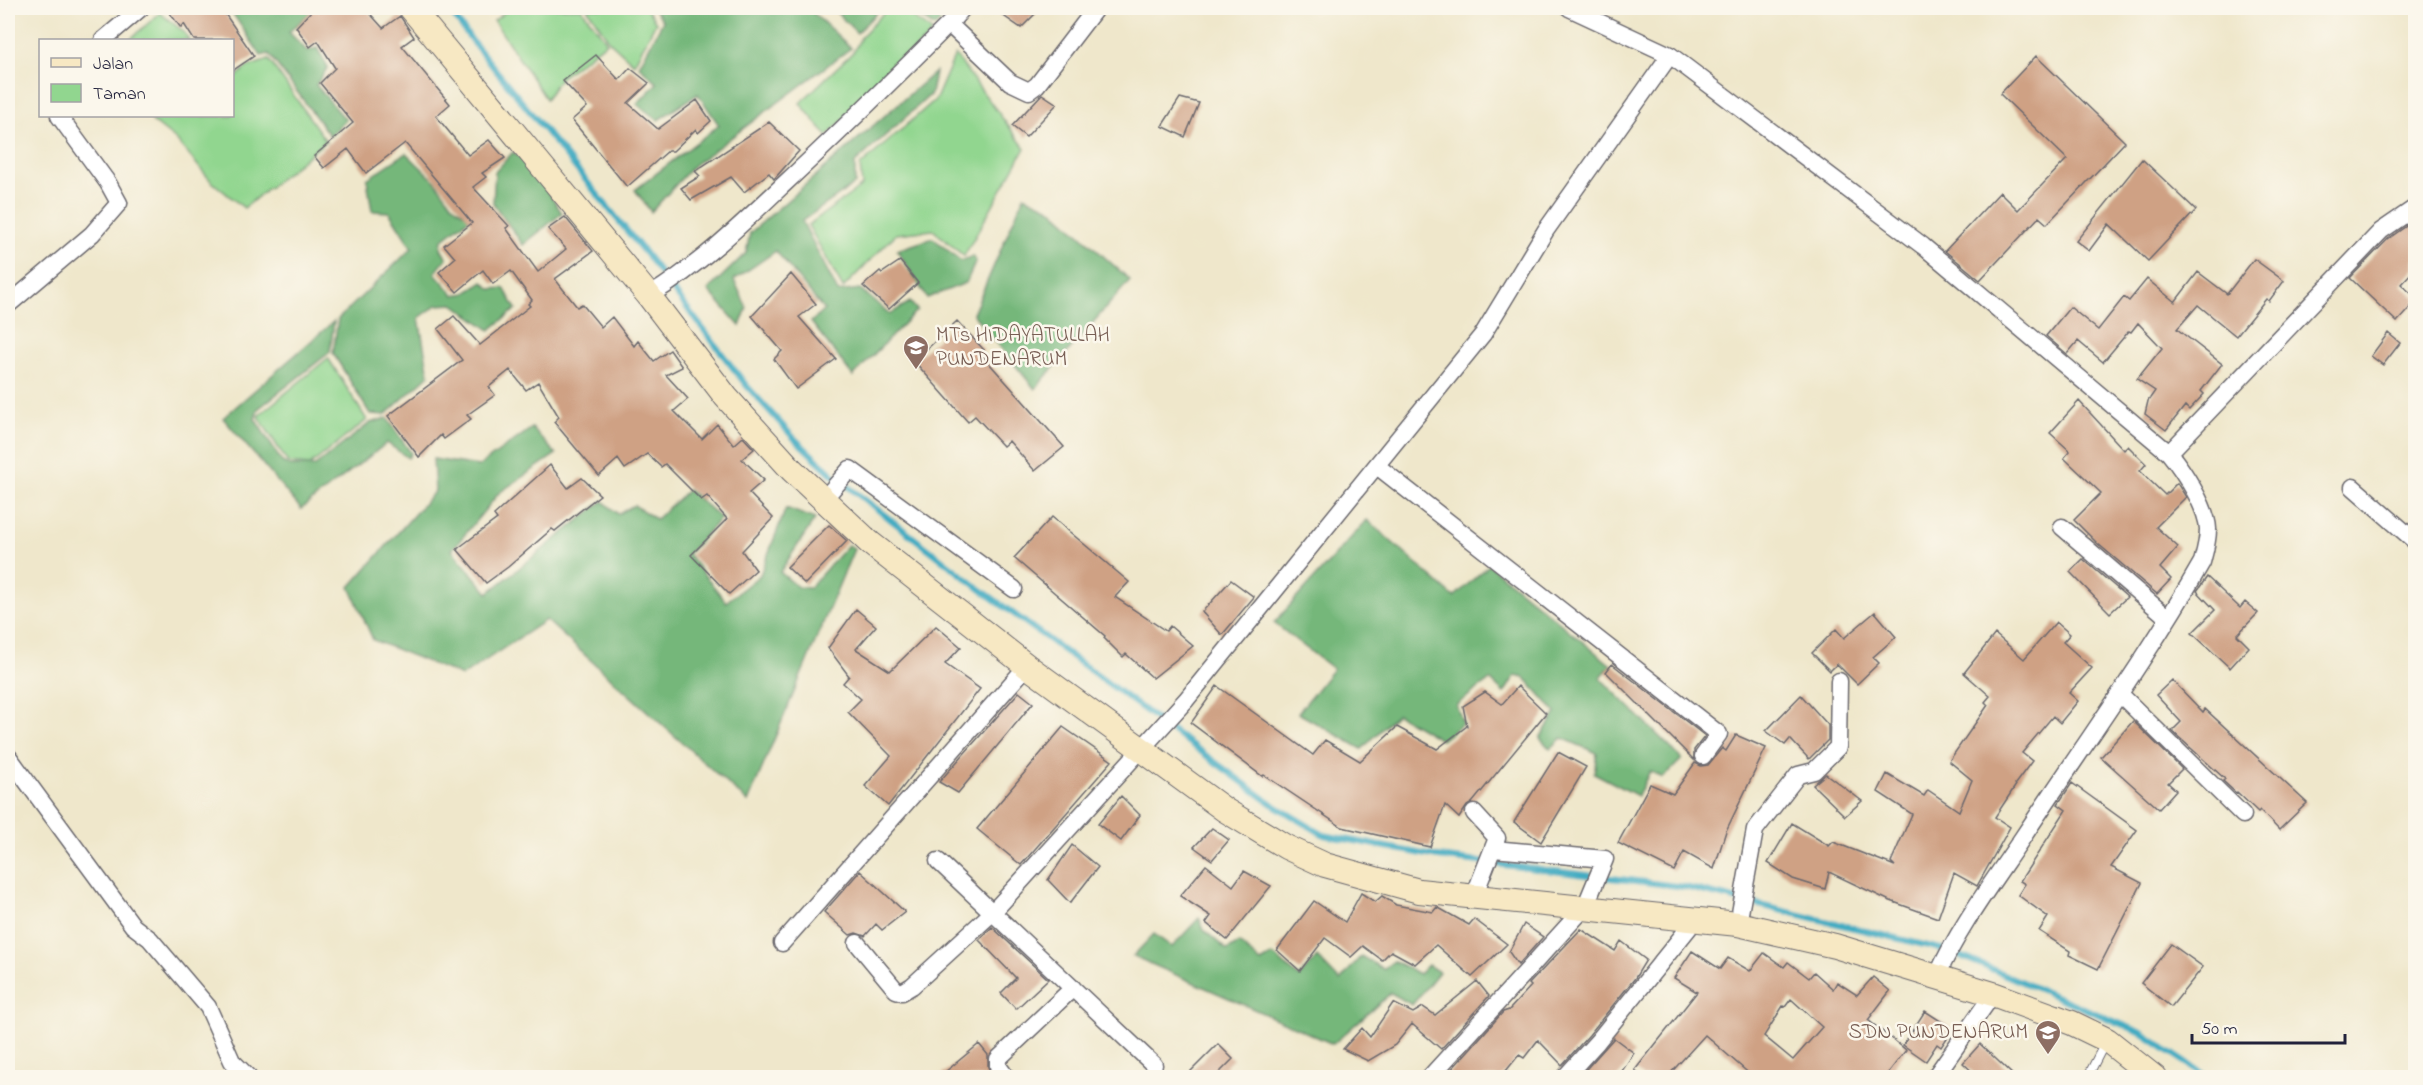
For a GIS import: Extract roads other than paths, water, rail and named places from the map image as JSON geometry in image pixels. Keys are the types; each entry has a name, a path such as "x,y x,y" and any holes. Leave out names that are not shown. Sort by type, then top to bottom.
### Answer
{"main road":[{"path":"411,8 654,292 726,398 792,470 827,495 870,543 1027,666 1147,743 1225,810 1286,847 1325,865 1419,891 1474,896 1590,896 1696,919 1739,918 1835,946 1940,970 1993,994 2072,1023 2107,1040 2155,1077"}],"street":[{"path":"104,39 141,8"},
{"path":"654,292 684,271 740,225 810,161 963,8"},
{"path":"949,24 1010,82 1029,91 1037,85 1096,8"},
{"path":"1569,8 1670,55 1923,246 2169,453 2183,471 2206,516 2207,544 2202,562 2120,694 1968,920 1940,970"},
{"path":"857,943 896,990 902,992 912,986 992,913 1186,700 1483,334 1546,230 1670,55"},
{"path":"8,305 92,234 119,203 108,183 60,117"},
{"path":"2169,453 2381,231 2415,207"},
{"path":"1377,465 1719,734 1703,756"},
{"path":"827,495 850,469 1014,589"},
{"path":"2353,488 2415,542"},
{"path":"2062,528 2168,618"},
{"path":"782,943 1027,666"},
{"path":"1739,918 1755,830 1798,775 1814,771 1838,747 1839,681"},
{"path":"2120,694 2243,814"},
{"path":"8,756 133,926 150,939 208,1007 232,1061 249,1077"},
{"path":"1474,813 1497,838 1474,896"},
{"path":"1429,1077 1590,896 1605,859 1492,851"},
{"path":"938,861 1154,1065"},
{"path":"1564,1077 1597,1042 1696,919"},
{"path":"1007,1077 998,1066 998,1059 1073,988"},
{"path":"1934,1077 1993,994"}],"lane":[{"path":"2087,1077 2107,1040"}],"waterway":[{"path":"448,8 473,42 645,253 746,385 793,437 833,475 980,589 1272,804 1324,835 1438,857 1685,887 1949,951 2140,1032 2209,1078"}],"place":[{"name":"MTs HIDAYATULLAH PUNDENARUM","path":"916,371"},
{"name":"SDN PUNDENARUM","path":"2048,1056"}]}
